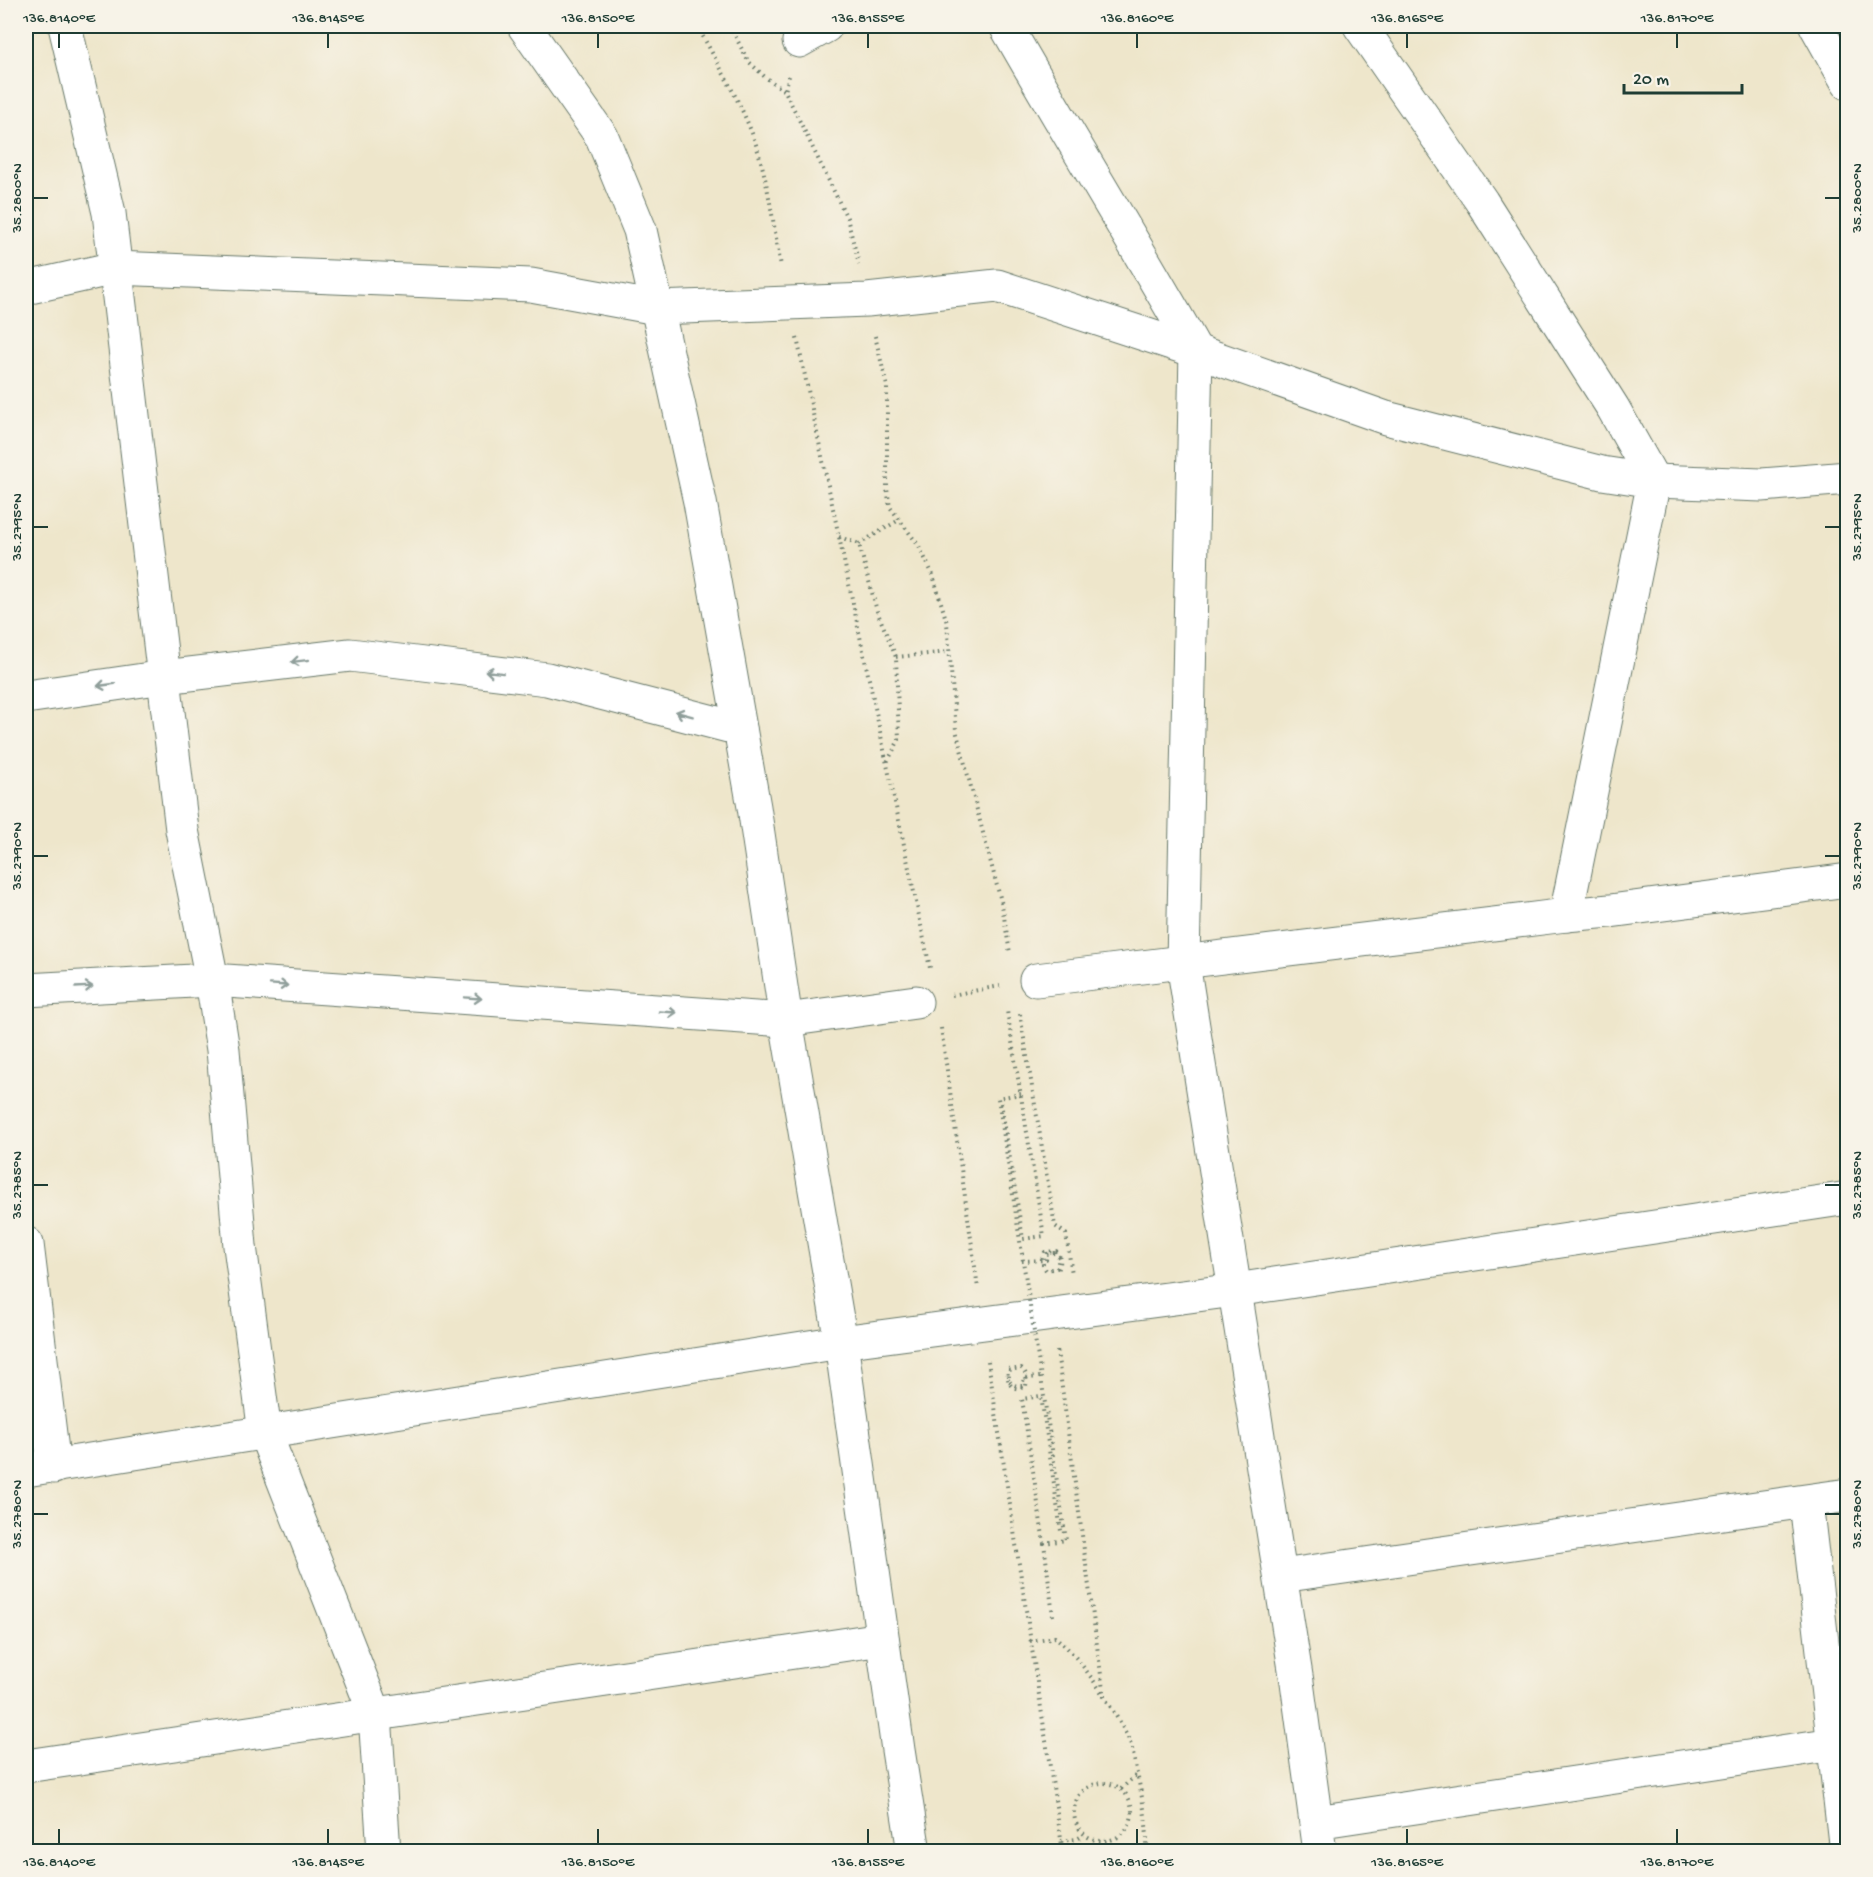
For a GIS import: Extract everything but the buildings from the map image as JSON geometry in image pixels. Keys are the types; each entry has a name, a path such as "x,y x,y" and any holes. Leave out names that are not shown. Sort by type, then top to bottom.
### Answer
{"street":[{"path":"65,26 109,213 182,830 212,980 223,1050 240,1245 265,1433 375,1714 384,1851"},
{"path":"525,26 602,137 640,230 700,502 754,807 786,1020 841,1342 914,1851"},
{"path":"1006,26 1196,351 1183,963 1298,1682 1318,1837 1834,1744"},
{"path":"1360,26 1482,202 1613,408 1654,481 1566,915"},
{"path":"1816,26 1848,83"},
{"path":"26,288 115,268 531,285 657,308 867,300 997,286 1196,351 1386,418 1602,473 1654,481 1762,484 1848,478"},
{"path":"26,697 164,677 350,655 547,679 740,729"},
{"path":"1026,982 1848,880"},
{"path":"26,990 212,980 786,1020 926,1000"},
{"path":"26,1244 40,1468 841,1342 1235,1290 1848,1198"},
{"path":"1281,1576 1848,1495"},
{"path":"1806,1502 1846,1851"},
{"path":"26,1766 882,1639"}],"path":[{"path":"697,26 719,65 753,137 764,179 886,764 982,1324 1063,1851"},
{"path":"730,26 748,61 784,91 847,218 887,386 887,489 890,507 919,546 933,575 947,623 956,730 1002,905 1026,982 1055,1226 1066,1234 1065,1313 1104,1697"},
{"path":"784,91 800,53 812,33"},
{"path":"859,544 899,519"},
{"path":"838,537 859,544"},
{"path":"859,544 877,611 896,657 899,740 886,764"},
{"path":"896,657 949,652"},
{"path":"926,1000 1026,982"},
{"path":"1001,1103 1023,1239 1044,1236 1007,1011"},
{"path":"1021,1094 998,1098 1066,1540 1044,1543"},
{"path":"1022,1261 1034,1261 1046,1260 1047,1254 1054,1253 1059,1257 1058,1268 1046,1270 1042,1261 1042,1255 1045,1252 1056,1251 1060,1257 1061,1266 1058,1272"},
{"path":"1010,1368 1007,1381 1016,1388 1026,1386 1027,1381 1026,1373 1021,1368 1010,1370 1009,1381 1016,1386 1022,1386 1024,1378 1032,1377 1040,1377"},
{"path":"1053,1616 1022,1399 1041,1396 1061,1531"},
{"path":"1030,1641 1055,1637 1068,1647 1104,1697 1131,1744 1143,1800 1148,1840 1147,1851"},
{"path":"1121,1790 1137,1774"},
{"path":"1106,1783 1121,1790 1129,1799 1132,1809 1132,1818 1128,1828 1121,1836 1102,1842 1084,1835 1077,1828 1073,1810 1080,1793 1096,1784 1106,1783"},
{"path":"1061,1841 1077,1839 1084,1835"}]}
